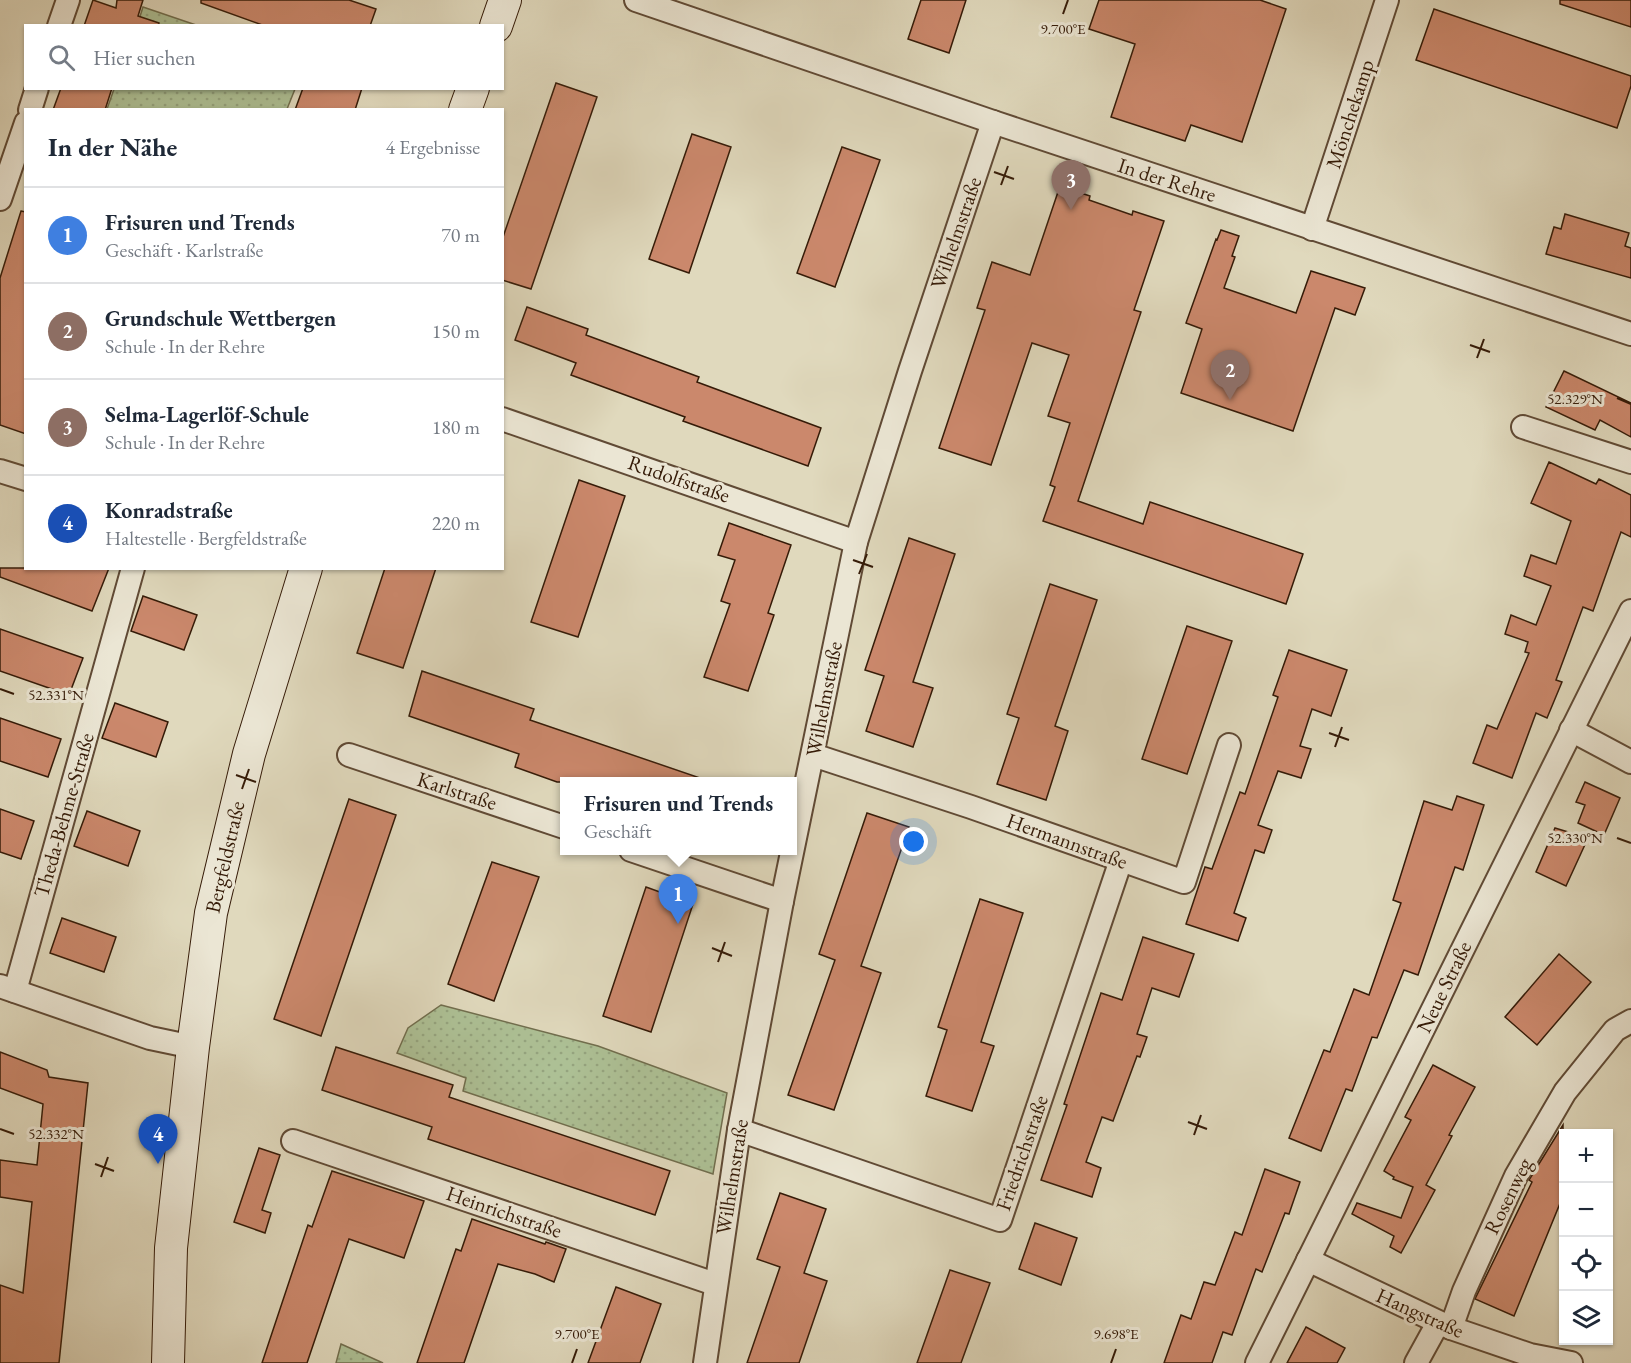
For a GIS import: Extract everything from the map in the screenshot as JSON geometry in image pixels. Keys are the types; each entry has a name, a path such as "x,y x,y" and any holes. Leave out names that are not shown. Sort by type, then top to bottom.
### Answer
{"street":[{"path":"60,24 68,0"},
{"path":"497,24 505,0"},
{"name":"In der Rehre","path":"636,0 993,122 1631,334"},
{"name":"Mönchekamp","path":"1312,229 1387,0"},
{"path":"31,108 37,90"},
{"path":"466,108 472,90"},
{"name":"Wilhelmstraße","path":"797,830 856,542 993,122"},
{"path":"0,199 24,130"},
{"name":"Rudolfstraße","path":"504,420 856,542"},
{"path":"1523,427 1631,462"},
{"path":"0,471 24,478"},
{"name":"Theda-Behme-Straße","path":"8,989 132,570"},
{"name":"Bergfeldstraße","path":"168,1363 171,1248 193,1047 211,913 249,754 300,570"},
{"name":"Neue Straße","path":"1257,1363 1631,611"},
{"path":"1571,730 1631,762"},
{"name":"Hermannstraße","path":"813,754 1184,882 1229,745"},
{"name":"Karlstraße","path":"349,755 560,826"},
{"path":"646,855 782,902"},
{"name":"Wilhelmstraße","path":"705,1363 739,1130 792,855"},
{"name":"Friedrichstraße","path":"739,1130 1000,1220 1121,860"},
{"path":"8,989 150,1038 193,1047"},
{"name":"Rosenweg","path":"1416,1363 1444,1326 1464,1291 1516,1176 1559,1101 1615,1030 1631,1021"},
{"name":"Heinrichstraße","path":"293,1141 715,1284"},
{"name":"Hangstraße","path":"1308,1260 1444,1326 1530,1355 1571,1363"}],"green space":[{"path":"143,7 193,24 138,24"},
{"path":"113,90 295,90 287,108 107,108"},
{"path":"441,1005 598,1046 727,1093 713,1174 463,1091 466,1078 397,1053 408,1028"},
{"path":"341,1344 383,1363 336,1363"}],"building":[{"path":"93,0 116,8 117,0 143,0 138,16 159,23 159,24 85,24"},
{"path":"201,0 349,0 376,9 371,24 259,24 201,3"},
{"path":"921,0 966,0 949,53 908,39"},
{"path":"1099,0 1260,0 1286,9 1242,142 1191,125 1185,141 1111,117 1135,44 1089,29"},
{"path":"1560,0 1631,0 1631,27 1560,4"},
{"path":"1434,9 1631,76 1631,86 1617,128 1416,60"},
{"path":"556,83 597,97 531,289 504,281 504,234"},
{"path":"60,90 111,90 106,108 54,108"},
{"path":"302,90 361,90 356,108 296,108"},
{"path":"692,134 731,147 689,273 649,259"},
{"path":"842,147 880,160 835,287 797,273"},
{"path":"1060,186 1090,196 1089,200 1132,215 1133,211 1164,221 1134,310 1141,312 1078,501 1143,524 1150,502 1303,554 1286,604 1043,521 1055,487 1050,485 1070,423 1048,416 1069,355 1032,343 991,465 939,448 985,310 977,308 992,262 1030,275"},
{"path":"21,211 24,212 24,433 0,425 0,278"},
{"path":"1565,214 1629,233 1625,246 1631,248 1631,278 1546,254 1554,227 1561,229"},
{"path":"1221,230 1239,236 1232,256 1235,257 1224,288 1296,313 1311,271 1365,288 1355,315 1335,308 1293,431 1181,393 1202,329 1186,323"},
{"path":"527,307 588,329 586,335 699,377 697,382 821,428 808,466 683,421 685,417 571,375 576,363 515,340"},
{"path":"1564,371 1631,403 1631,437 1600,420 1595,430 1546,407"},
{"path":"1549,462 1596,484 1599,479 1631,495 1631,537 1621,532 1593,611 1583,607 1556,680 1562,682 1547,718 1536,713 1512,778 1473,763 1487,725 1497,729 1529,653 1525,652 1528,642 1505,634 1511,615 1536,625 1551,586 1524,576 1531,555 1556,564 1571,521 1531,503"},
{"path":"579,480 625,496 578,637 531,622"},
{"path":"729,523 791,545 768,613 774,615 748,691 704,677 730,604 721,601 735,560 718,555"},
{"path":"909,538 955,554 913,682 933,688 913,747 866,731 884,676 865,670"},
{"path":"0,568 108,570 92,611 0,577"},
{"path":"384,570 435,570 403,668 357,653"},
{"path":"1050,584 1097,600 1055,726 1068,731 1046,800 997,784 1019,718 1007,714"},
{"path":"143,596 197,615 184,650 131,631"},
{"path":"1187,626 1232,641 1187,774 1142,759"},
{"path":"0,629 83,658 69,695 0,671"},
{"path":"1289,650 1347,670 1331,716 1312,709 1300,746 1311,749 1301,778 1278,771 1258,825 1272,830 1264,853 1255,850 1234,913 1246,918 1238,941 1186,924 1205,867 1212,869 1240,792 1245,794 1278,697 1273,695"},
{"path":"422,671 534,709 530,720 697,777 560,777 560,782 557,782 515,767 519,754 409,716"},
{"path":"115,703 168,722 156,757 102,738"},
{"path":"0,718 61,739 48,777 0,761"},
{"path":"1585,782 1620,798 1604,835 1578,823 1585,805 1576,802"},
{"path":"1457,796 1484,805 1463,870 1455,867 1418,975 1404,970 1377,1038 1372,1037 1352,1091 1346,1089 1321,1151 1289,1138 1324,1050 1330,1052 1354,989 1369,995 1401,903 1393,900 1424,801 1452,810"},
{"path":"349,799 396,815 321,1036 274,1019"},
{"path":"0,809 34,821 21,859 0,852"},
{"path":"87,811 140,831 128,866 74,846"},
{"path":"867,813 909,827 861,966 881,973 834,1110 788,1095 835,960 819,954"},
{"path":"1555,828 1588,838 1566,886 1536,872"},
{"path":"492,862 539,877 494,1001 448,984"},
{"path":"646,887 693,904 651,1032 603,1016"},
{"path":"980,899 1023,913 981,1042 994,1046 972,1111 926,1096 947,1030 938,1027"},
{"path":"62,918 116,937 104,972 50,953"},
{"path":"1143,937 1194,954 1179,997 1152,988 1137,1034 1147,1037 1140,1057 1137,1056 1113,1121 1102,1117 1086,1162 1101,1168 1092,1197 1041,1180 1067,1105 1064,1104 1101,993 1122,1000"},
{"path":"1559,954 1591,982 1537,1045 1505,1017"},
{"path":"336,1047 453,1085 449,1097 670,1171 655,1215 428,1139 432,1127 322,1090"},
{"path":"0,1052 47,1070 49,1077 88,1083 59,1363 0,1363 0,1285 23,1293 32,1202 0,1197 0,1160 37,1165 43,1104 0,1088"},
{"path":"1433,1065 1475,1087 1426,1185 1435,1190 1401,1253 1390,1247 1394,1236 1352,1214 1357,1203 1401,1218 1413,1187 1393,1179 1394,1177 1384,1171 1411,1120 1405,1117"},
{"path":"1559,1131 1559,1206 1514,1316 1475,1299 1532,1182 1529,1180"},
{"path":"259,1148 280,1155 262,1210 271,1213 265,1233 234,1222"},
{"path":"1265,1169 1300,1182 1289,1214 1285,1213 1262,1272 1256,1269 1232,1335 1223,1332 1212,1363 1164,1363 1181,1315 1191,1319 1204,1282 1215,1285 1235,1232 1242,1235"},
{"path":"332,1171 424,1201 404,1258 349,1239 307,1363 262,1363 308,1225 312,1227"},
{"path":"780,1193 826,1209 804,1273 827,1281 799,1363 747,1363 780,1267 757,1259"},
{"path":"472,1219 566,1249 554,1282 535,1274 498,1264 464,1363 417,1363 456,1249 461,1251"},
{"path":"1035,1223 1077,1238 1061,1285 1019,1269"},
{"path":"950,1270 990,1283 961,1363 917,1363"},
{"path":"616,1287 661,1304 640,1363 588,1363"},
{"path":"1306,1327 1345,1348 1337,1363 1287,1363"}],"place":[{"name":"Selma-Lagerlöf-Schule","path":"1071,210"},
{"name":"Grundschule Wettbergen","path":"1230,400"},
{"name":"Frisuren und Trends","path":"678,924"},
{"name":"Konradstraße","path":"158,1164"}]}
